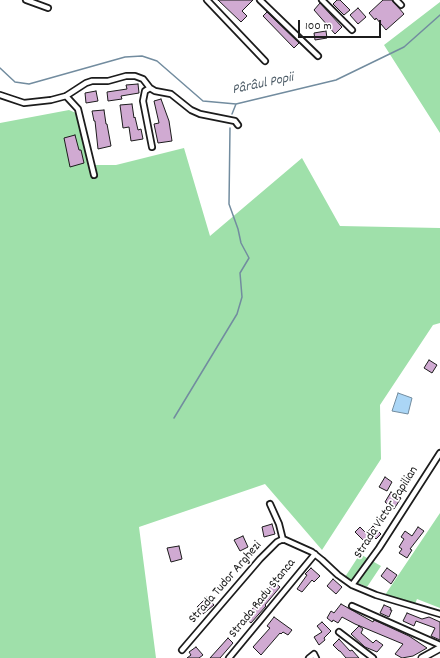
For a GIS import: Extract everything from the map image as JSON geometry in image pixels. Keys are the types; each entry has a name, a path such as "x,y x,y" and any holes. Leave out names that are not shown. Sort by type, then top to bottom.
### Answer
{"street":[{"path":"26,0 48,8"},
{"path":"207,0 265,61"},
{"path":"260,0 318,56"},
{"path":"322,0 352,30"},
{"path":"396,0 401,5"},
{"path":"0,95 24,103 51,100 66,96 86,83 92,81 108,81 134,76 143,79 150,88 155,91 171,94 191,110 200,114 229,119 235,121 238,125"},
{"path":"150,88 145,91 142,101 152,147"},
{"path":"66,96 78,109 94,175"},
{"name":"Strada Victor Papilian","path":"352,585 379,548 440,453"},
{"path":"270,504 279,524 283,540 296,544 315,554 338,575 352,585 376,595 440,614"},
{"name":"Strada Tudor Arghezi","path":"182,650 260,559 277,542 283,540"},
{"name":"Strada Radu Stanca","path":"229,658 315,554"},
{"path":"352,606 440,645"},
{"path":"339,632 372,658"},
{"path":"422,658 440,648"},
{"path":"309,658 314,654 316,658"}],"green space":[{"path":"440,2 440,133 384,45"},
{"path":"69,110 76,113 90,165 116,165 184,148 210,236 302,158 340,226 440,228 440,323 433,325 380,405 381,459 322,550 265,484 139,527 156,658 0,658 0,123"},
{"path":"440,513 440,608 417,599 415,604 385,595"},
{"path":"360,554 381,566 367,587 345,577"}],"water":[{"path":"398,393 412,398 408,414 392,411"}],"building":[{"path":"218,0 253,0 242,11 247,16 241,22"},
{"path":"337,0 340,0 350,10 344,15 333,4"},
{"path":"383,0 392,0 404,14 386,30 376,18 375,20 369,13"},
{"path":"320,3 342,27 335,34 314,10"},
{"path":"358,8 366,17 358,24 350,15"},
{"path":"267,12 299,43 294,48 263,16"},
{"path":"326,31 327,38 315,40 314,33"},
{"path":"138,84 139,93 121,96 122,99 108,101 107,92 127,89 126,85"},
{"path":"96,91 98,101 86,103 85,93"},
{"path":"161,99 169,121 172,141 158,143 154,124 159,123 154,101"},
{"path":"132,104 134,118 135,117 138,130 141,129 143,139 131,141 129,127 123,128 120,105"},
{"path":"104,110 111,146 98,149 95,121 92,111"},
{"path":"75,135 84,163 70,167 64,138"},
{"path":"429,360 437,365 432,373 424,368"},
{"path":"385,477 392,482 387,491 379,487"},
{"path":"391,492 401,498 394,509 385,502"},
{"path":"272,524 275,534 264,537 262,527"},
{"path":"373,526 381,534 376,539 371,534 364,541 355,532 360,527 366,533"},
{"path":"418,527 424,531 410,549 412,550 407,558 399,553 402,549 399,547 404,539 401,537 405,531 412,536"},
{"path":"243,536 248,547 240,551 234,540"},
{"path":"179,546 182,559 171,562 167,548"},
{"path":"311,568 320,576 314,582 312,580 302,592 297,589 307,575 305,574"},
{"path":"387,568 397,575 391,584 381,576"},
{"path":"333,579 342,587 336,594 327,586"},
{"path":"274,582 280,587 251,623 245,618"},
{"path":"207,597 214,605 203,614 197,607"},
{"path":"341,604 373,622 374,620 409,636 427,648 413,656 402,658 395,654 403,644 342,617 338,623 333,620 332,622 327,618 331,611 334,613"},
{"path":"384,605 392,610 389,617 380,613"},
{"path":"407,613 422,619 429,617 440,622 440,640 431,636 435,628 416,621 414,626 403,621"},
{"path":"274,617 292,630 288,635 283,632 281,634 280,633 261,655 253,647 270,628 267,626"},
{"path":"322,622 331,631 324,638 325,640 319,645 314,637 322,632 317,626"},
{"path":"359,626 363,629 361,633 373,643 376,640 383,645 377,652 365,647 351,634"},
{"path":"228,638 233,643 220,658 210,658"},
{"path":"339,639 359,658 346,658 333,645"},
{"path":"196,647 203,655 199,658 187,658 191,655 189,652"}],"waterway":[{"name":"Pârâul Popii","path":"0,68 15,82 29,84 125,57 142,56 157,61 203,101 236,104 336,80 404,47 440,15"},
{"path":"232,114 236,104"},
{"path":"174,418 237,314 242,297 240,273 249,258 241,243 238,229 229,204 230,128"}]}
